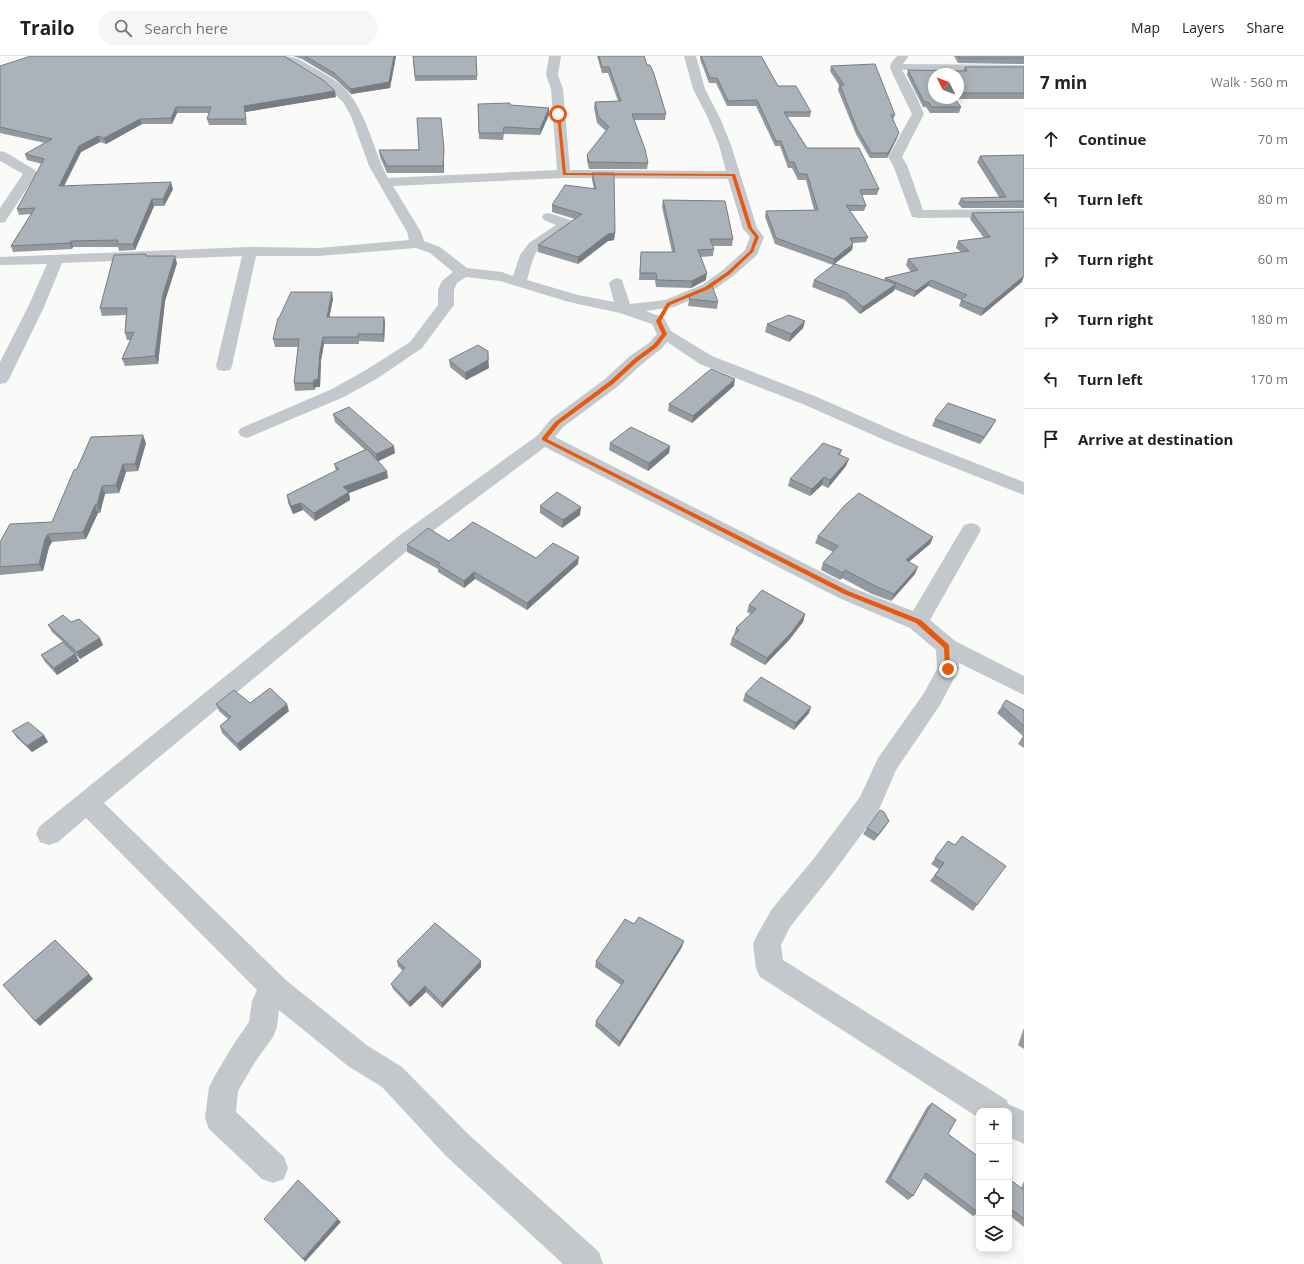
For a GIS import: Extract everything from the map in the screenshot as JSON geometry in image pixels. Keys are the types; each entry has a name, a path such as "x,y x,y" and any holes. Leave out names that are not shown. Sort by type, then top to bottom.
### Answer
{"street":[{"path":"286,56 324,79 341,92 349,101 360,120 371,157 414,232 417,244"},
{"path":"555,56 552,75 557,89 564,174"},
{"path":"624,309 668,304 707,288 728,273 752,252 757,237 750,228 734,175 714,118 699,89 692,56"},
{"path":"1024,68 900,61 896,70 909,93 918,114 895,157 900,165 917,214 1024,213"},
{"path":"0,155 30,173 0,219"},
{"path":"385,182 564,174 734,175"},
{"path":"519,282 524,262 536,244 562,229 565,223 549,217"},
{"path":"0,261 250,250 319,252 417,244 436,250 463,272 502,277 575,299 624,309 661,328 706,360 811,401 895,438 966,464 1024,488"},
{"path":"224,366 250,250"},
{"path":"0,379 36,307 56,259"},
{"path":"247,432 338,393 372,374 416,345 446,305 446,290 450,281 463,272"},
{"path":"617,283 624,309"},
{"path":"49,834 88,804 407,540 544,439 557,423 655,346 668,304"},
{"path":"544,439 846,593 918,622 947,647 1024,686"},
{"path":"918,622 971,530"},
{"path":"947,647 948,669 932,699 886,765 869,804 824,865 781,918 767,944 770,968 991,1108"},
{"path":"88,804 277,991 358,1056 392,1077 457,1145 587,1264"},
{"path":"273,1168 220,1118 224,1087 245,1052 263,1027 266,1001 277,991"},
{"path":"1012,1121 1024,1129"}],"building":[{"path":"31,56 284,56 323,80 335,91 244,106 246,119 207,119 211,107 176,107 171,118 140,119 104,138 98,136 79,146 59,186 171,182 163,199 152,199 133,244 117,244 118,240 71,241 70,243 11,246 35,208 17,209 44,159 25,154 52,139 0,127 0,66"},
{"path":"305,56 394,56 389,82 351,89 334,73"},
{"path":"413,56 476,56 477,76 415,76"},
{"path":"599,56 644,56 647,65 650,65 666,114 632,114 645,149 648,163 589,162 587,155 609,127 598,116 595,102 621,101 609,67 602,67"},
{"path":"701,56 761,56 778,86 796,86 811,112 784,112 807,148 859,148 879,189 860,190 866,206 846,205 868,237 850,238 853,244 834,259 776,238 766,211 818,210 807,174 799,174 794,162 789,162 781,141 776,141 757,100 728,101 717,78 710,78"},
{"path":"958,56 1024,56 1024,58 959,58"},
{"path":"875,64 895,115 891,115 899,133 888,153 871,153 857,129 840,85 844,85 831,66"},
{"path":"965,67 1024,67 1024,93 964,93 964,71 967,71"},
{"path":"908,70 928,70 928,102 924,102"},
{"path":"510,103 510,105 549,108 540,129 504,127 503,133 479,133 478,104"},
{"path":"930,104 959,104 961,107 932,107"},
{"path":"417,118 441,118 444,149 443,166 387,166 379,150 419,150"},
{"path":"1024,155 1024,201 964,202 961,198 1006,197 980,156"},
{"path":"592,173 614,173 615,233 608,234 578,257 538,245 582,214 552,205 565,185 596,189"},
{"path":"663,200 725,201 733,239 710,239 714,249 698,250 707,273 692,281 657,280 656,273 640,273 641,252 675,252"},
{"path":"1024,212 1024,276 984,309 961,300 967,295 931,280 916,291 885,278 918,270 908,259 969,251 958,241 990,237 972,213"},
{"path":"146,254 146,256 175,256 163,294 155,356 122,359 134,332 125,333 127,308 100,308 114,255"},
{"path":"835,264 896,284 863,307 847,293 814,280"},
{"path":"712,286 718,302 689,299 690,295"},
{"path":"291,292 332,292 327,317 384,317 383,334 358,334 358,337 323,337 320,352 318,379 314,380 313,383 294,383 299,339 273,339 278,318"},
{"path":"789,315 805,321 791,334 767,324"},
{"path":"478,345 488,351 488,360 465,373 449,360"},
{"path":"711,369 735,379 693,416 669,404"},
{"path":"948,403 996,420 984,437 935,419"},
{"path":"349,407 394,446 376,454 333,414"},
{"path":"631,427 670,446 649,463 610,443"},
{"path":"143,435 135,464 123,464 116,485 102,486 97,505 95,505 83,532 48,534 45,539 39,564 0,567 0,542 10,524 52,522 74,470 77,469 91,437"},
{"path":"823,443 842,450 838,454 849,459 830,480 824,477 812,489 790,479"},
{"path":"367,449 387,471 343,487 349,492 314,513 301,503 291,506 287,495 339,469 334,464"},
{"path":"557,492 581,507 563,520 540,506"},
{"path":"859,493 933,537 906,560 918,567 894,594 845,570 843,573 823,563 838,546 818,536 845,505"},
{"path":"473,522 536,558 553,543 579,557 527,603 474,572 464,581 438,565 440,563 407,545 428,528 449,541"},
{"path":"762,590 805,614 791,633 767,658 732,638 739,630 736,628 756,609 749,605"},
{"path":"63,615 71,622 79,619 100,638 77,652 48,625"},
{"path":"63,642 75,654 54,668 41,655"},
{"path":"761,677 811,707 796,723 745,694"},
{"path":"270,688 287,704 237,744 220,726 231,717 216,704 234,690 250,703"},
{"path":"1006,700 1024,710 1024,726 1002,706"},
{"path":"28,722 44,735 27,746 12,731"},
{"path":"880,810 884,812 889,821 878,835 867,828"},
{"path":"962,836 1006,866 977,905 935,875 944,863 935,858 948,841 955,845"},
{"path":"639,917 684,941 620,1042 596,1021 624,981 596,961 625,919 634,924"},
{"path":"435,923 481,961 442,1003 425,986 409,1002 391,984 405,968 397,961"},
{"path":"55,940 89,974 35,1021 3,985"},
{"path":"932,1103 956,1120 948,1134 976,1155 976,1211 926,1173 913,1196 890,1178"},
{"path":"298,1180 338,1219 303,1259 264,1219"},
{"path":"1012,1181 1024,1190 1024,1219 1012,1209"}],"route":[{"path":"558,114 564,174 734,175 750,228 757,237 752,252 728,273 707,288 668,304 658,321 664,334 655,346 595,395 557,423 544,439 846,593 918,622 947,647 948,669"}]}
